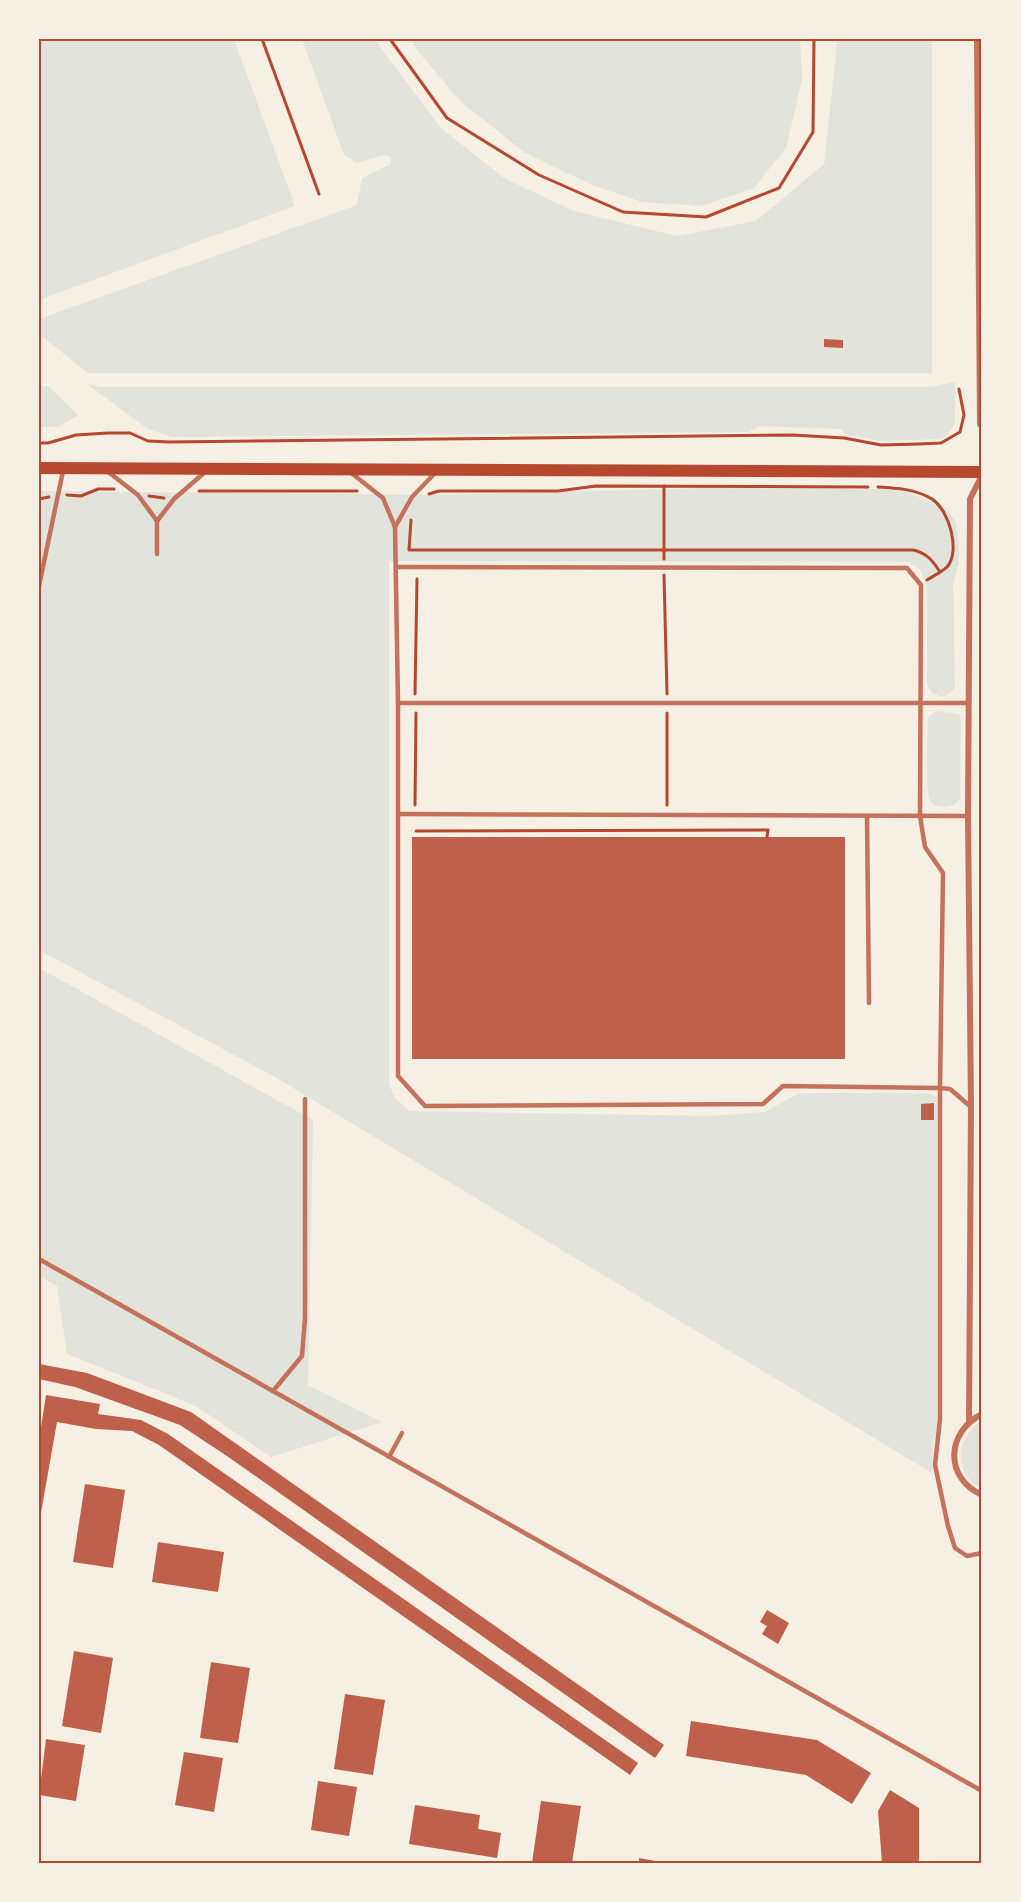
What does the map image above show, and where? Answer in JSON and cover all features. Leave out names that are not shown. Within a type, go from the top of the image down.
[{"type":"main road","points":[[39,468],[982,473]]},
{"type":"street","points":[[979,39],[982,424]]},
{"type":"street","points":[[969,1422],[970,499],[982,473]]},
{"type":"street","points":[[982,1414],[962,1429],[956,1441],[954,1453],[956,1468],[967,1486],[982,1495]]},
{"type":"lane","points":[[39,586],[64,468]]},
{"type":"lane","points":[[105,469],[138,495],[157,521],[157,554]]},
{"type":"lane","points":[[157,521],[174,499],[208,469]]},
{"type":"lane","points":[[348,470],[383,498],[395,527],[399,814],[398,1076],[425,1106],[763,1104],[783,1086],[950,1089],[971,1107]]},
{"type":"lane","points":[[395,527],[412,497],[438,470]]},
{"type":"lane","points":[[397,567],[907,568],[921,585],[920,816],[925,848],[943,873],[940,1088],[940,1419],[935,1465],[955,1548],[967,1556],[982,1554]]},
{"type":"lane","points":[[398,703],[969,703]]},
{"type":"lane","points":[[399,814],[968,816]]},
{"type":"lane","points":[[867,816],[869,1003]]},
{"type":"lane","points":[[273,1391],[302,1356],[305,1318],[305,1099]]},
{"type":"lane","points":[[39,1259],[982,1791]]},
{"type":"lane","points":[[389,1457],[402,1433]]},
{"type":"path","points":[[262,39],[319,194]]},
{"type":"path","points":[[390,39],[447,118],[539,175],[623,212],[706,217],[779,188],[813,132],[814,39]]},
{"type":"path","points":[[39,443],[48,443],[76,435],[130,433],[148,441],[169,442],[793,435],[844,438],[881,445],[941,443],[960,432],[964,415],[959,389]]},
{"type":"path","points":[[412,497],[421,497],[439,491],[558,491],[596,486],[902,488],[935,501],[951,525],[952,557],[947,567],[921,585]]},
{"type":"path","points":[[664,486],[667,829]]},
{"type":"path","points":[[39,499],[58,495],[81,496],[98,489],[118,489],[138,495],[174,499],[198,490],[359,491]]},
{"type":"path","points":[[411,518],[409,550],[914,550],[922,552],[932,560],[940,572]]},
{"type":"path","points":[[415,694],[417,579]]},
{"type":"path","points":[[415,807],[416,713]]},
{"type":"path","points":[[416,831],[768,830],[767,837]]},
{"type":"shaded area","points":[[39,39],[234,39],[295,206],[39,300]]},
{"type":"shaded area","points":[[302,39],[374,39],[441,128],[504,178],[574,211],[677,236],[756,221],[824,164],[837,44],[835,39],[932,39],[932,373],[88,373],[39,334],[39,319],[357,205],[362,178],[391,164],[391,157],[384,155],[357,163],[344,155]]},
{"type":"shaded area","points":[[411,39],[800,39],[802,80],[786,148],[754,188],[701,206],[642,202],[592,185],[524,152],[460,101],[417,50]]},
{"type":"shaded area","points":[[955,382],[955,425],[942,439],[880,441],[845,434],[841,429],[758,426],[749,432],[172,437],[148,429],[87,384],[100,387],[929,387]]},
{"type":"shaded area","points":[[39,386],[48,386],[78,415],[59,427],[39,427]]},
{"type":"shaded area","points":[[706,488],[881,489],[907,492],[946,508],[955,520],[959,541],[959,563],[953,584],[955,688],[942,697],[932,693],[927,684],[927,586],[920,570],[909,562],[389,561],[389,1084],[395,1098],[410,1111],[710,1116],[765,1112],[799,1093],[927,1093],[937,1097],[937,1431],[933,1442],[932,1473],[275,1077],[39,950],[39,491],[442,495]]},
{"type":"shaded area","points":[[936,711],[959,714],[961,719],[960,799],[944,807],[931,802],[928,787],[928,717]]},
{"type":"shaded area","points":[[39,968],[313,1120],[308,1385],[382,1422],[271,1457],[196,1406],[67,1354],[57,1286],[39,1276]]},
{"type":"shaded area","points":[[982,1420],[982,1488],[965,1474],[961,1455],[962,1445],[967,1436]]},
{"type":"building","points":[[824,339],[843,340],[843,348],[824,347]]},
{"type":"building","points":[[412,837],[845,837],[845,1059],[412,1059]]},
{"type":"building","points":[[934,1103],[934,1120],[921,1120],[921,1104]]},
{"type":"building","points":[[39,1364],[87,1373],[191,1412],[664,1745],[655,1758],[180,1425],[75,1387],[39,1379]]},
{"type":"building","points":[[46,1395],[100,1404],[98,1414],[141,1420],[168,1434],[638,1763],[630,1775],[159,1445],[132,1431],[96,1429],[57,1422],[39,1524],[39,1440]]},
{"type":"building","points":[[85,1484],[125,1490],[113,1568],[73,1562]]},
{"type":"building","points":[[158,1542],[224,1552],[218,1592],[152,1582]]},
{"type":"building","points":[[767,1610],[789,1623],[778,1644],[762,1634],[767,1626],[760,1622]]},
{"type":"building","points":[[74,1651],[113,1658],[101,1733],[62,1726]]},
{"type":"building","points":[[211,1662],[250,1668],[238,1743],[200,1738]]},
{"type":"building","points":[[345,1694],[385,1700],[373,1775],[334,1769]]},
{"type":"building","points":[[691,1721],[817,1740],[871,1773],[852,1804],[806,1775],[686,1756]]},
{"type":"building","points":[[46,1739],[85,1745],[76,1801],[39,1795]]},
{"type":"building","points":[[184,1752],[223,1758],[214,1812],[175,1805]]},
{"type":"building","points":[[318,1781],[357,1787],[349,1836],[311,1830]]},
{"type":"building","points":[[890,1790],[919,1808],[919,1863],[882,1863],[878,1811]]},
{"type":"building","points":[[541,1801],[581,1806],[572,1863],[532,1863]]},
{"type":"building","points":[[415,1805],[480,1815],[478,1829],[501,1833],[497,1858],[409,1844]]},
{"type":"building","points":[[639,1858],[661,1862],[661,1863],[639,1863]]}]
